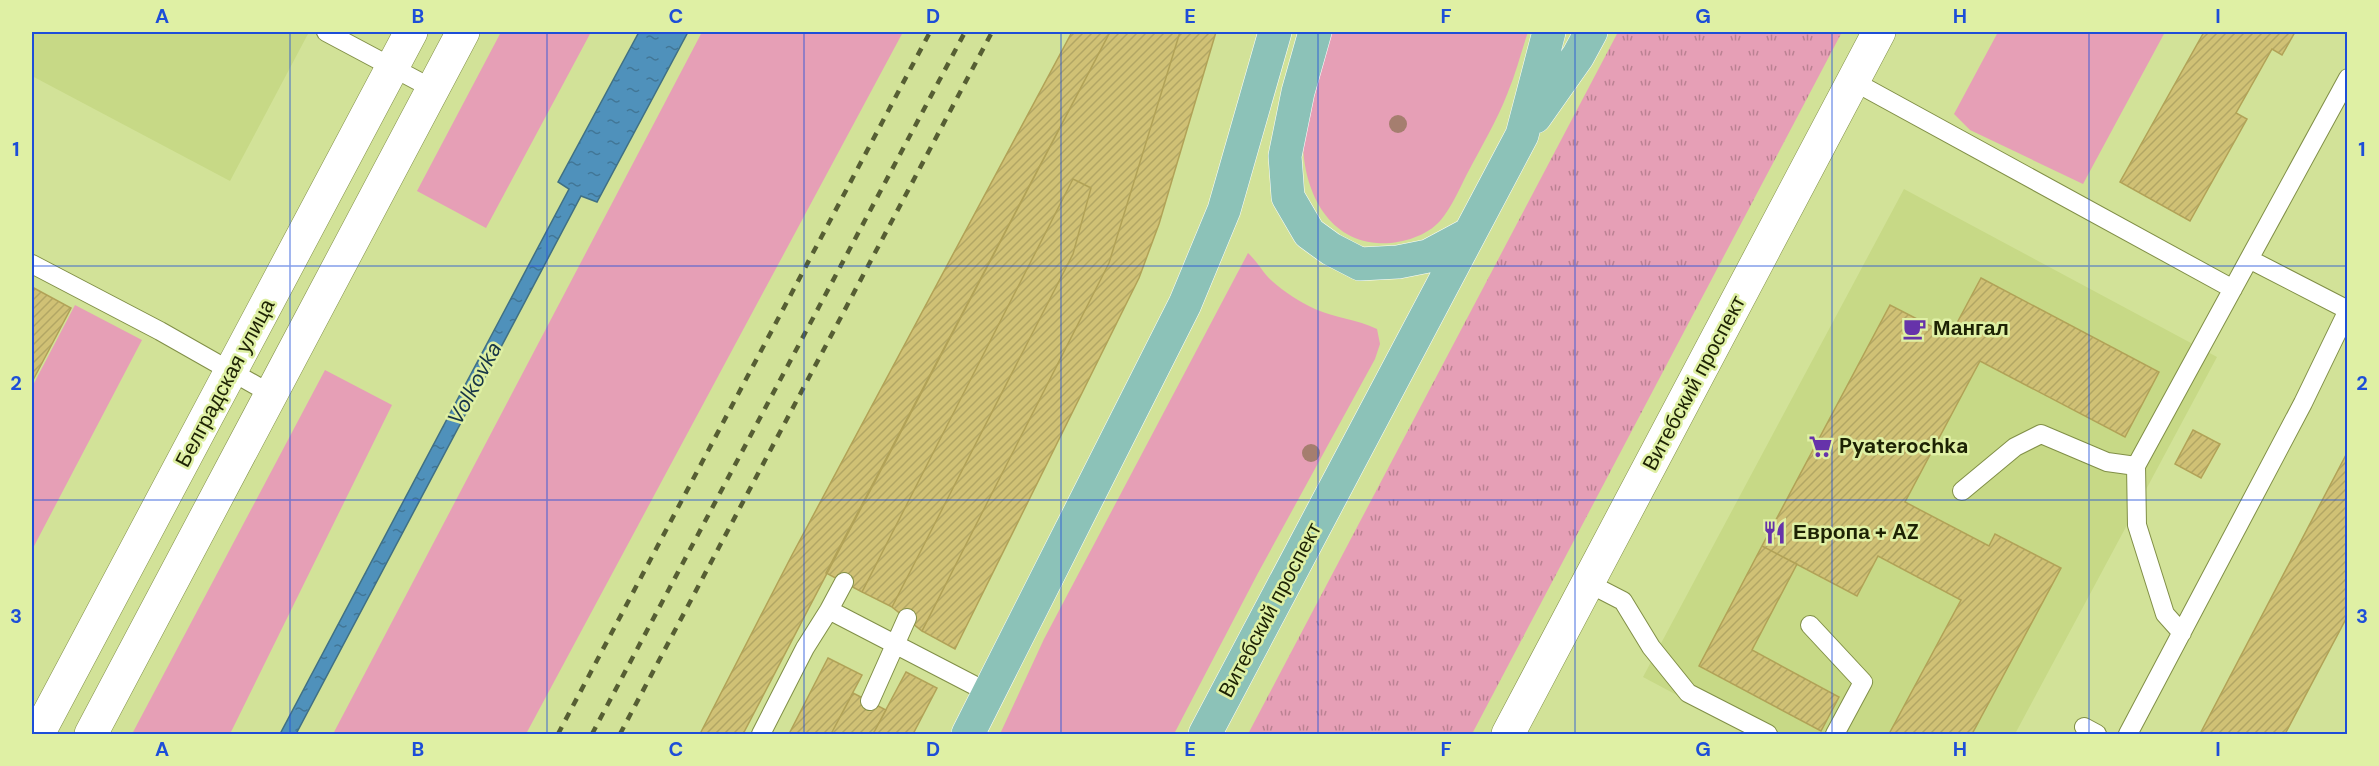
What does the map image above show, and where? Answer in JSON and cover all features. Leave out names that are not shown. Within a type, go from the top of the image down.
[{"type":"main road","points":[[968,735],[1185,304],[1224,210],[1275,32]]},
{"type":"main road","points":[[1315,32],[1298,92],[1285,156],[1288,197],[1309,233],[1330,249],[1360,264],[1398,262],[1428,256],[1469,234]]},
{"type":"main road","name":"Витебский проспект","points":[[1205,735],[1522,135],[1549,32]]},
{"type":"main road","points":[[1522,135],[1578,56],[1591,32]]},
{"type":"street","name":"Белградская улица","points":[[38,735],[411,32]]},
{"type":"street","points":[[91,735],[463,32]]},
{"type":"street","name":"Витебский проспект","points":[[1508,735],[1879,32]]},
{"type":"lane","points":[[326,32],[433,89]]},
{"type":"lane","points":[[2182,633],[2164,614],[2137,525],[2136,466],[2348,78]]},
{"type":"lane","points":[[1853,81],[2233,289]]},
{"type":"lane","points":[[2128,735],[2303,403],[2348,310],[2249,259]]},
{"type":"lane","points":[[32,264],[160,331],[271,394]]},
{"type":"lane","points":[[1962,491],[2015,447],[2041,434],[2076,451],[2107,462],[2136,466]]},
{"type":"lane","points":[[761,735],[805,648],[830,610],[844,582]]},
{"type":"lane","points":[[1588,583],[1623,601],[1651,647],[1688,693],[1768,735]]},
{"type":"lane","points":[[830,610],[989,693]]},
{"type":"lane","points":[[870,701],[907,618]]},
{"type":"lane","points":[[1810,625],[1863,682],[1835,735]]},
{"type":"shaded area","points":[[32,32],[309,32],[230,181],[32,76]]},
{"type":"shaded area","points":[[1904,189],[2217,357],[2015,734],[1750,734],[1643,677]]},
{"type":"green space","points":[[501,32],[591,32],[486,228],[417,191]]},
{"type":"green space","points":[[702,32],[903,32],[526,734],[333,734]]},
{"type":"green space","points":[[1324,32],[1528,32],[1504,103],[1455,199],[1440,221],[1419,236],[1385,243],[1359,239],[1344,232],[1331,222],[1313,194],[1304,161],[1303,139]]},
{"type":"green space","points":[[1618,32],[1842,32],[1472,734],[1248,734]]},
{"type":"green space","points":[[1998,32],[2165,32],[2083,184],[1970,130],[1954,114]]},
{"type":"green space","points":[[1248,253],[1272,281],[1298,300],[1323,312],[1377,329],[1380,344],[1375,359],[1258,573],[1174,734],[1000,734],[1044,639]]},
{"type":"green space","points":[[75,305],[142,340],[32,550],[32,387]]},
{"type":"green space","points":[[325,370],[392,405],[230,734],[132,734]]},
{"type":"water","name":"Volkovka","points":[[639,32],[688,32],[597,202],[581,196],[296,734],[280,734],[569,189],[558,182]]},
{"type":"building","points":[[1072,32],[1110,32],[743,734],[700,734],[792,555]]},
{"type":"building","points":[[1110,32],[1180,32],[1109,263],[922,631],[892,607],[1073,254],[1091,188],[1073,179],[862,592],[826,573]]},
{"type":"building","points":[[1180,32],[1216,32],[1159,224],[1139,278],[955,649],[922,631],[1109,263]]},
{"type":"building","points":[[2204,32],[2295,32],[2282,55],[2272,49],[2236,113],[2247,119],[2190,221],[2120,182]]},
{"type":"building","points":[[1073,179],[1091,188],[1073,254],[892,607],[862,592]]},
{"type":"building","points":[[1981,278],[2159,372],[2125,437],[1980,361],[1905,502],[1989,546],[1995,534],[2061,568],[1972,734],[1889,734],[1961,600],[1878,556],[1857,596],[1762,546],[1890,305],[1950,336]]},
{"type":"building","points":[[32,287],[71,308],[32,382]]},
{"type":"building","points":[[2193,430],[2220,444],[2201,478],[2175,464]]},
{"type":"building","points":[[2348,451],[2348,615],[2285,734],[2200,734]]},
{"type":"building","points":[[1762,546],[1797,564],[1752,650],[1839,697],[1821,731],[1699,666]]},
{"type":"building","points":[[828,658],[862,675],[831,734],[789,734]]},
{"type":"building","points":[[906,672],[937,688],[913,734],[873,734]]},
{"type":"building","points":[[853,693],[886,710],[873,734],[831,734]]},
{"type":"railway","points":[[558,734],[930,32]]},
{"type":"railway","points":[[592,734],[965,32]]},
{"type":"railway","points":[[620,734],[992,32]]},
{"type":"place","name":"Мангал","points":[[1915,328]]},
{"type":"place","name":"Pyaterochka","points":[[1821,446]]},
{"type":"place","name":"Европа + AZ","points":[[1775,532]]}]
